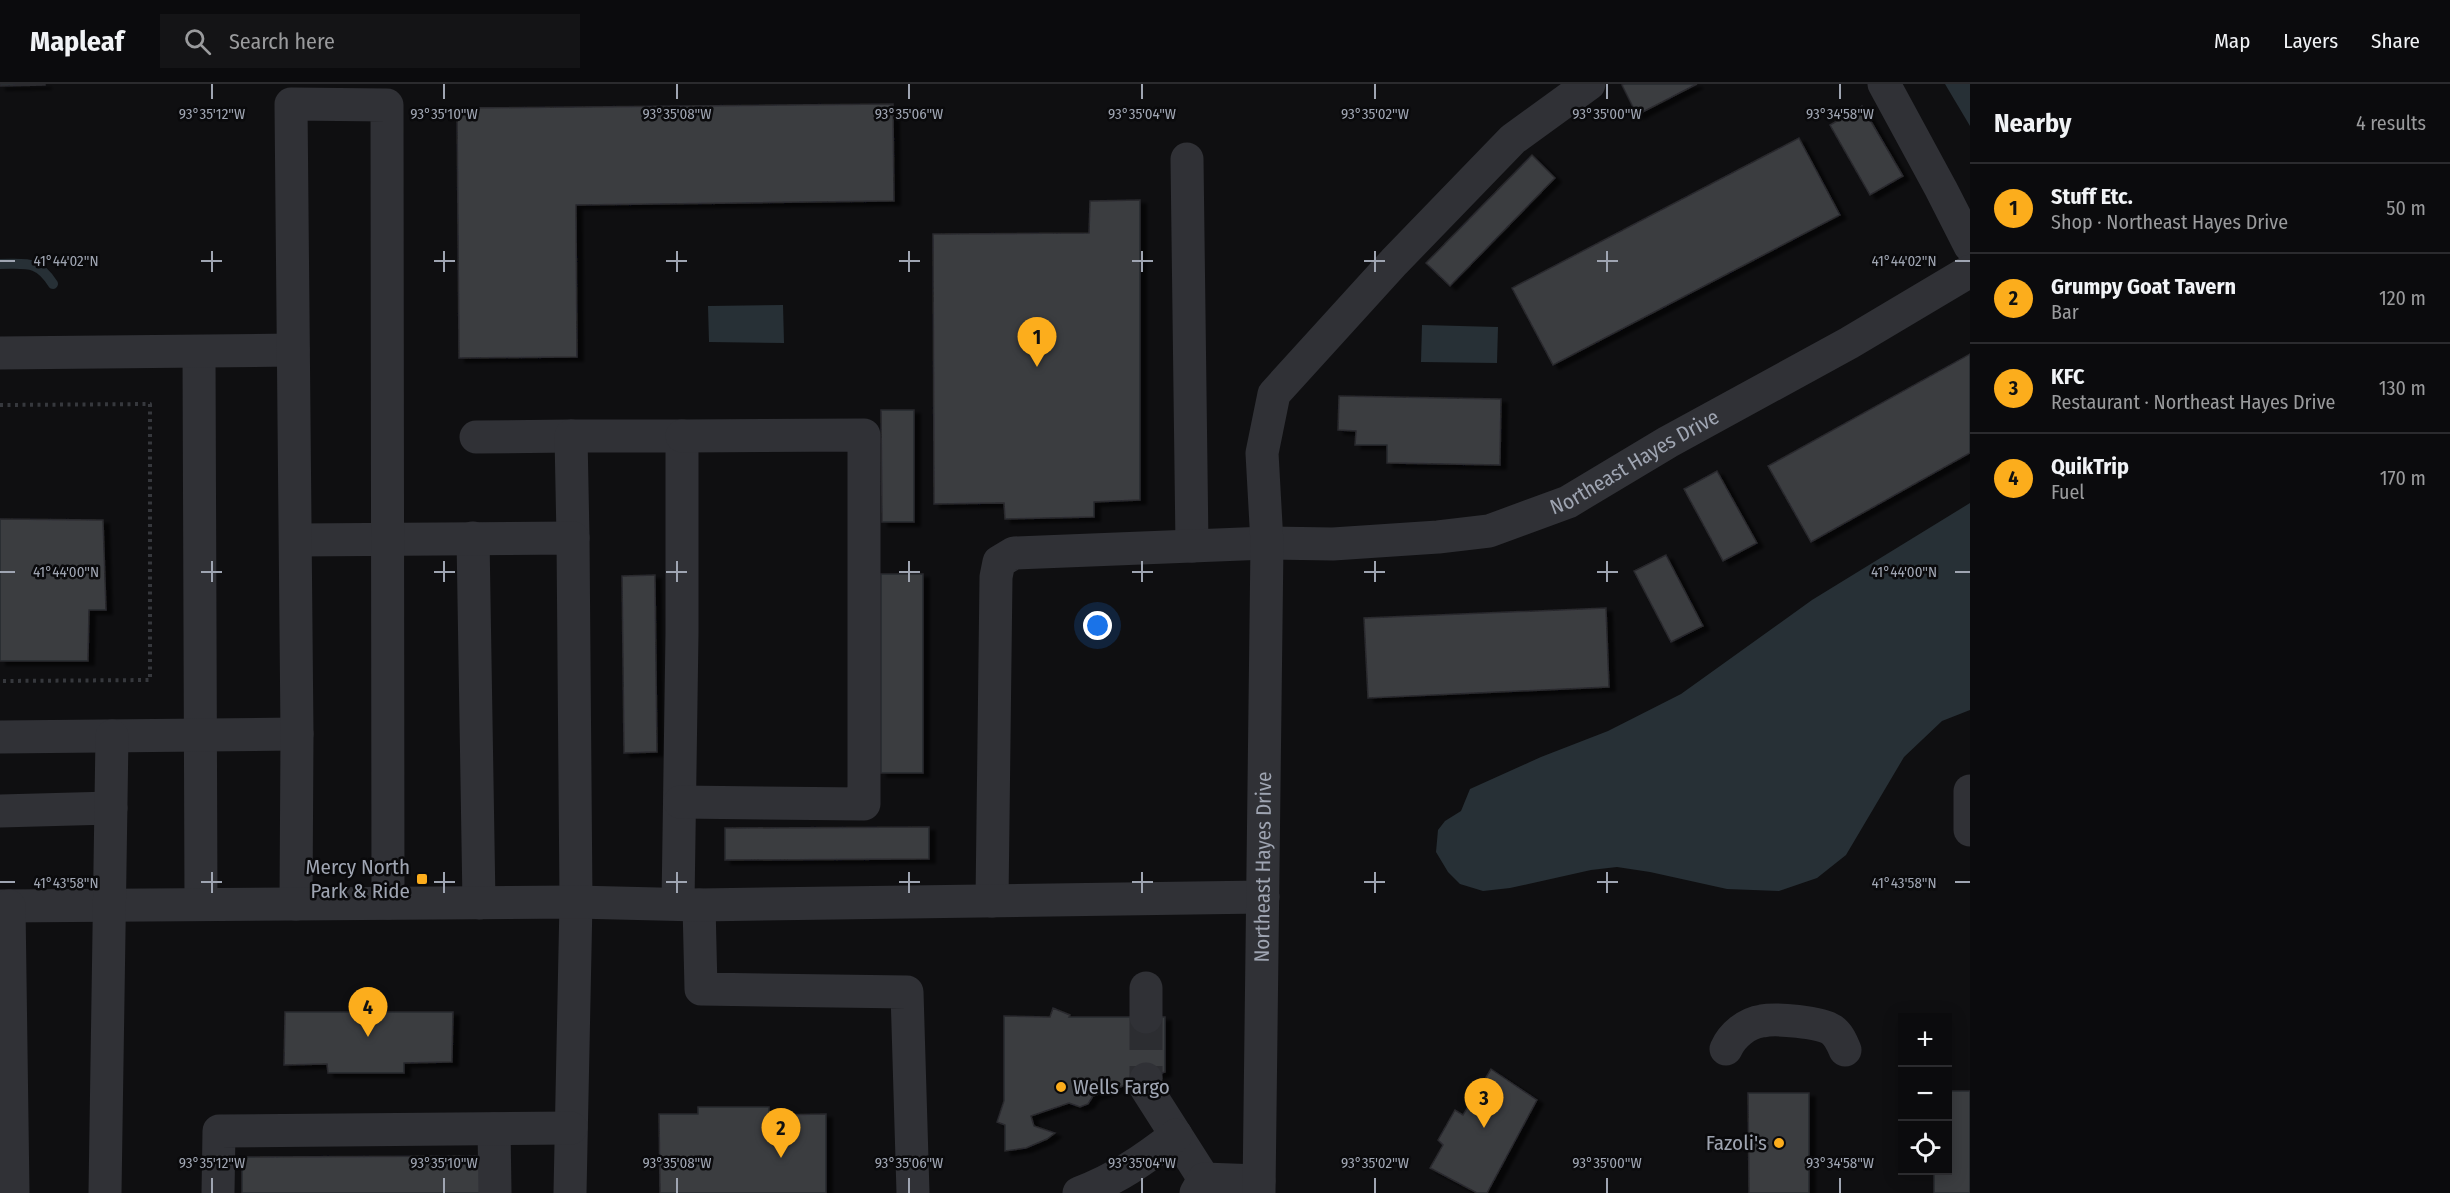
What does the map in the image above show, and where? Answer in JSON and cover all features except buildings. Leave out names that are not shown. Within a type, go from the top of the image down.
[{"type":"street","name":"Northeast Hayes Drive","points":[[1259,1187],[1267,543],[1262,453],[1275,394],[1394,262],[1513,139],[1589,84]]},
{"type":"street","points":[[1884,84],[1970,246]]},
{"type":"street","points":[[297,904],[291,104],[387,105],[388,903]]},
{"type":"street","points":[[1186,159],[1192,546]]},
{"type":"street","name":"Northeast Hayes Drive","points":[[1267,543],[1333,544],[1489,531],[1568,501],[1668,442],[1849,343],[1970,271]]},
{"type":"street","points":[[0,353],[293,350]]},
{"type":"street","points":[[199,352],[201,904]]},
{"type":"street","points":[[476,437],[864,435],[864,804],[680,802]]},
{"type":"street","points":[[570,1193],[576,902],[571,436]]},
{"type":"street","points":[[682,436],[680,802],[689,905],[701,989],[907,992],[913,1193]]},
{"type":"street","points":[[473,538],[479,903]]},
{"type":"street","points":[[296,540],[573,538]]},
{"type":"street","points":[[992,901],[996,577],[999,562],[1014,554],[1267,543]]},
{"type":"street","points":[[0,737],[297,734]]},
{"type":"street","points":[[105,1193],[112,736]]},
{"type":"street","points":[[1970,791],[1970,830]]},
{"type":"street","points":[[0,811],[111,808]]},
{"type":"street","points":[[13,1193],[5,906],[576,902],[689,905],[1263,897]]},
{"type":"street","points":[[1726,1049],[1730,1039],[1743,1029],[1762,1021],[1815,1023],[1832,1030],[1840,1039],[1845,1050]]},
{"type":"street","points":[[1146,1083],[1176,1135],[1200,1186],[1259,1187]]},
{"type":"street","points":[[218,1193],[219,1131],[571,1128]]},
{"type":"street","points":[[494,1129],[495,1193]]},
{"type":"street","points":[[1079,1193],[1104,1184],[1144,1160],[1176,1135]]},
{"type":"path","points":[[0,405],[150,404],[150,680],[0,681]]},
{"type":"shaded area","points":[[1945,84],[1970,84],[1970,126]]},
{"type":"shaded area","points":[[783,305],[784,343],[709,342],[708,306]]},
{"type":"shaded area","points":[[1422,325],[1498,327],[1497,363],[1421,362]]},
{"type":"shaded area","points":[[1970,503],[1970,710],[1942,721],[1904,757],[1846,855],[1817,878],[1779,891],[1727,889],[1617,867],[1591,870],[1510,888],[1483,891],[1460,884],[1448,872],[1436,852],[1438,830],[1445,821],[1461,811],[1470,789],[1541,757],[1608,731],[1681,694],[1812,600]]},
{"type":"waterway","points":[[0,264],[25,264],[37,267],[48,276],[53,284]]},
{"type":"tunnel","points":[[1146,1017],[1146,1079]]},
{"type":"place","name":"Stuff Etc.","points":[[1037,367]]},
{"type":"place","name":"Mercy North Park & Ride","points":[[422,879]]},
{"type":"place","name":"QuikTrip","points":[[368,1037]]},
{"type":"place","name":"Wells Fargo","points":[[1061,1087]]},
{"type":"place","name":"KFC","points":[[1484,1128]]},
{"type":"place","name":"Fazoli's","points":[[1779,1143]]},
{"type":"place","name":"Grumpy Goat Tavern","points":[[781,1158]]}]
